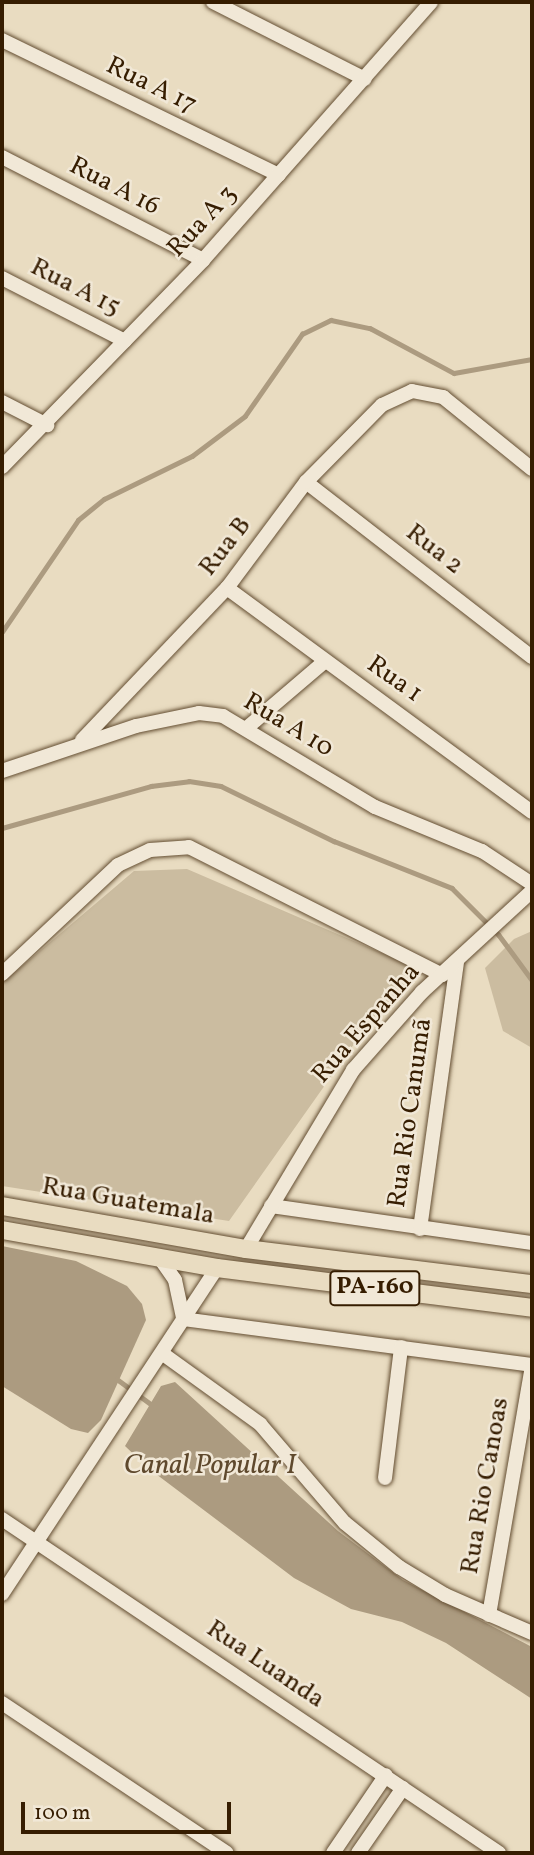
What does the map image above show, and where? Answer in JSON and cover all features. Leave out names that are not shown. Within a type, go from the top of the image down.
[{"type":"main road","name":"Rua Guatemala","points":[[2,1206],[246,1249]]},
{"type":"main road","points":[[36,1236],[41,1214]]},
{"type":"main road","name":"Rua Guatemala","points":[[2,1230],[217,1268]]},
{"type":"main road","name":"PA-160","points":[[246,1249],[532,1284]]},
{"type":"main road","name":"PA-160","points":[[217,1268],[532,1308]]},
{"type":"street","points":[[213,2],[365,79]]},
{"type":"street","name":"Rua A 3","points":[[2,467],[47,425],[203,260],[431,2]]},
{"type":"street","name":"Rua A 17","points":[[2,40],[279,176]]},
{"type":"street","name":"Rua A 16","points":[[2,157],[203,260]]},
{"type":"street","name":"Rua A 15","points":[[2,278],[125,341]]},
{"type":"street","name":"Rua B","points":[[82,740],[227,589],[306,482],[382,405],[412,391],[443,397],[532,469]]},
{"type":"street","points":[[2,402],[47,425]]},
{"type":"street","name":"Rua 2","points":[[306,482],[532,657]]},
{"type":"street","name":"Rua 1","points":[[227,589],[532,812]]},
{"type":"street","points":[[249,726],[325,661]]},
{"type":"street","name":"Rua A 10","points":[[2,771],[82,740],[198,713],[249,726],[350,793],[482,851],[532,884]]},
{"type":"street","points":[[2,974],[118,865],[150,850],[188,847],[442,975]]},
{"type":"street","name":"Rua Espanha","points":[[246,1249],[353,1070],[442,975],[532,891]]},
{"type":"street","name":"Rua Rio Canumã","points":[[419,1229],[457,961]]},
{"type":"street","points":[[271,1206],[532,1243]]},
{"type":"street","points":[[159,1258],[174,1280],[183,1320]]},
{"type":"street","points":[[2,1594],[127,1409],[217,1268]]},
{"type":"street","points":[[183,1320],[532,1366]]},
{"type":"street","points":[[385,1478],[401,1347]]},
{"type":"street","points":[[163,1354],[260,1424],[370,1544],[445,1595],[532,1633]]},
{"type":"street","name":"Rua Rio Canoas","points":[[489,1615],[532,1366]]},
{"type":"street","name":"Rua Luanda","points":[[2,1519],[499,1853]]},
{"type":"street","points":[[2,1703],[227,1853]]},
{"type":"street","points":[[333,1853],[386,1775]]},
{"type":"street","points":[[358,1853],[404,1788]]},
{"type":"shaded area","points":[[187,869],[421,970],[371,1020],[229,1221],[2,1186],[2,983],[134,871]]},
{"type":"shaded area","points":[[532,931],[532,1048],[503,1031],[485,968],[514,939]]},
{"type":"water","name":"Canal Popular I","points":[[2,1246],[76,1261],[127,1286],[142,1304],[146,1320],[101,1420],[88,1433],[71,1429],[2,1386]]},
{"type":"water","name":"Canal Popular I","points":[[175,1382],[338,1531],[403,1580],[532,1647],[532,1699],[446,1643],[402,1622],[351,1609],[294,1578],[148,1468],[125,1446],[161,1386]]},
{"type":"waterway","points":[[2,632],[78,520],[104,499],[192,456],[245,416],[302,334],[331,320],[370,328],[454,373],[532,359]]},
{"type":"waterway","points":[[2,828],[151,786],[189,781],[221,786],[334,841],[452,888],[499,935],[532,980]]},
{"type":"waterway","points":[[117,1379],[155,1407]]}]
